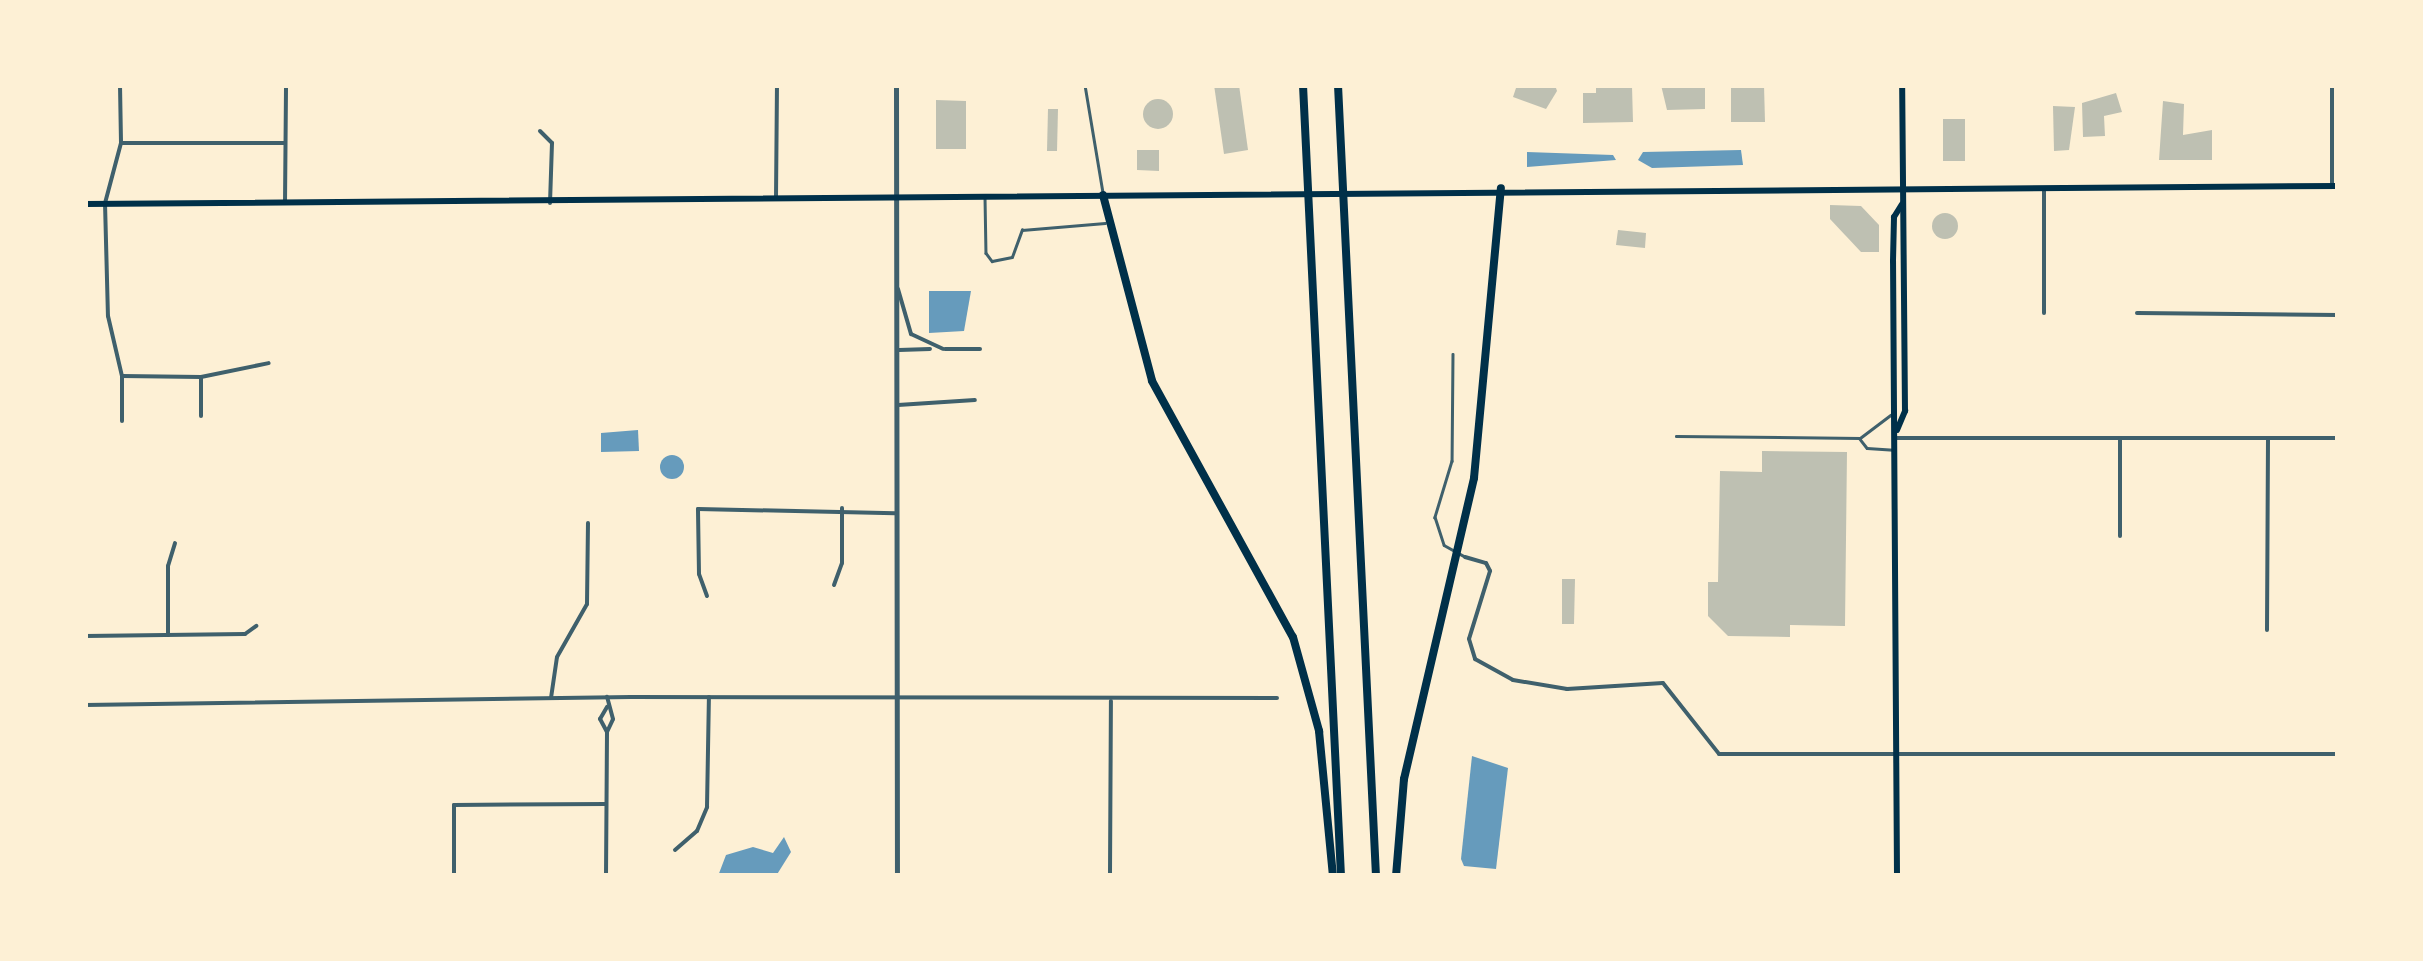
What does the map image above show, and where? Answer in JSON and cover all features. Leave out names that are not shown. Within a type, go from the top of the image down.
[{"type":"highway","points":[[1302,85],[1341,876]]},
{"type":"highway","points":[[1338,85],[1376,876]]},
{"type":"highway","points":[[1396,876],[1404,779],[1474,478],[1501,188]]},
{"type":"highway","points":[[1103,196],[1106,222],[1152,381],[1293,636],[1319,732],[1332,876]]},
{"type":"main road","points":[[1897,434],[1905,411],[1902,85]]},
{"type":"main road","points":[[85,204],[550,204],[1384,188],[2335,186]]},
{"type":"main road","points":[[1897,876],[1897,434],[1892,413],[1894,217],[1902,204]]},
{"type":"street","points":[[120,85],[120,142],[105,203],[108,316],[122,376],[122,421]]},
{"type":"street","points":[[284,203],[286,85]]},
{"type":"street","points":[[776,198],[777,85]]},
{"type":"street","points":[[896,85],[897,876]]},
{"type":"street","points":[[2332,85],[2335,186]]},
{"type":"street","points":[[540,131],[552,142],[550,204]]},
{"type":"street","points":[[120,142],[286,143]]},
{"type":"street","points":[[2044,186],[2044,313]]},
{"type":"street","points":[[898,289],[911,334],[943,349]]},
{"type":"street","points":[[2137,313],[2338,316]]},
{"type":"street","points":[[899,350],[980,349]]},
{"type":"street","points":[[122,376],[201,377],[269,363]]},
{"type":"street","points":[[201,377],[201,416]]},
{"type":"street","points":[[898,405],[975,400]]},
{"type":"street","points":[[1897,434],[2059,439],[2338,438]]},
{"type":"street","points":[[2120,439],[2120,536]]},
{"type":"street","points":[[2267,630],[2268,439]]},
{"type":"street","points":[[707,596],[699,574],[698,509],[842,508],[895,513]]},
{"type":"street","points":[[834,585],[842,563],[842,508]]},
{"type":"street","points":[[551,698],[557,657],[587,604],[588,522]]},
{"type":"street","points":[[168,635],[168,566],[175,543]]},
{"type":"street","points":[[1465,557],[1486,563],[1490,572],[1470,650],[1507,678],[1592,692],[1663,682],[1719,754],[2338,754]]},
{"type":"street","points":[[85,636],[245,634],[256,626]]},
{"type":"street","points":[[606,876],[607,732],[613,719],[607,697]]},
{"type":"street","points":[[85,705],[607,697],[1278,698]]},
{"type":"street","points":[[675,850],[697,831],[707,808],[709,697]]},
{"type":"street","points":[[1110,876],[1111,699]]},
{"type":"street","points":[[607,707],[600,719],[607,732]]},
{"type":"street","points":[[454,876],[454,805],[606,804]]},
{"type":"lane","points":[[1084,85],[1103,196]]},
{"type":"lane","points":[[986,196],[986,253],[992,261],[1012,258],[1022,230],[1106,222]]},
{"type":"lane","points":[[1453,354],[1452,461],[1436,524],[1444,545],[1465,557]]},
{"type":"lane","points":[[1676,436],[1860,438],[1892,413]]},
{"type":"lane","points":[[1860,438],[1867,448],[1897,450]]},
{"type":"water","points":[[1741,150],[1743,165],[1652,168],[1638,160],[1643,152]]},
{"type":"water","points":[[1527,152],[1613,155],[1616,160],[1527,167]]},
{"type":"water","points":[[929,291],[971,291],[964,331],[929,333]]},
{"type":"water","points":[[638,430],[639,451],[601,452],[601,433]]},
{"type":"water","points":[[672,455],[681,458],[681,476],[672,479],[663,476],[660,467],[663,458]]},
{"type":"water","points":[[1472,756],[1508,768],[1496,869],[1464,866],[1461,859]]},
{"type":"water","points":[[784,837],[791,852],[776,876],[718,876],[726,855],[753,847],[773,853]]},
{"type":"building","points":[[1214,85],[1239,85],[1248,150],[1224,154]]},
{"type":"building","points":[[1517,85],[1555,85],[1557,91],[1546,109],[1513,97]]},
{"type":"building","points":[[1661,85],[1705,85],[1705,109],[1667,110]]},
{"type":"building","points":[[1731,85],[1764,85],[1765,122],[1731,122]]},
{"type":"building","points":[[1596,86],[1632,86],[1633,122],[1583,123],[1583,93],[1596,93]]},
{"type":"building","points":[[2116,93],[2122,112],[2104,116],[2105,136],[2083,137],[2082,103]]},
{"type":"building","points":[[1158,99],[1169,103],[1173,114],[1169,125],[1158,129],[1147,125],[1143,114],[1147,103]]},
{"type":"building","points":[[936,100],[966,101],[966,149],[936,149]]},
{"type":"building","points":[[2163,101],[2184,104],[2183,135],[2212,130],[2212,160],[2159,160]]},
{"type":"building","points":[[2053,106],[2075,107],[2069,150],[2054,151]]},
{"type":"building","points":[[1048,109],[1058,109],[1057,151],[1047,151]]},
{"type":"building","points":[[1943,119],[1965,119],[1965,161],[1943,161]]},
{"type":"building","points":[[1137,150],[1159,150],[1159,171],[1137,170]]},
{"type":"building","points":[[1830,205],[1861,206],[1879,225],[1879,252],[1861,252],[1830,219]]},
{"type":"building","points":[[1945,213],[1954,217],[1958,226],[1954,235],[1945,239],[1936,235],[1932,226],[1936,217]]},
{"type":"building","points":[[1618,230],[1646,233],[1645,248],[1616,245]]},
{"type":"building","points":[[1762,451],[1847,452],[1845,626],[1790,625],[1790,637],[1728,636],[1708,616],[1708,582],[1718,582],[1720,471],[1762,472]]},
{"type":"building","points":[[1562,579],[1575,579],[1574,624],[1562,624]]}]
